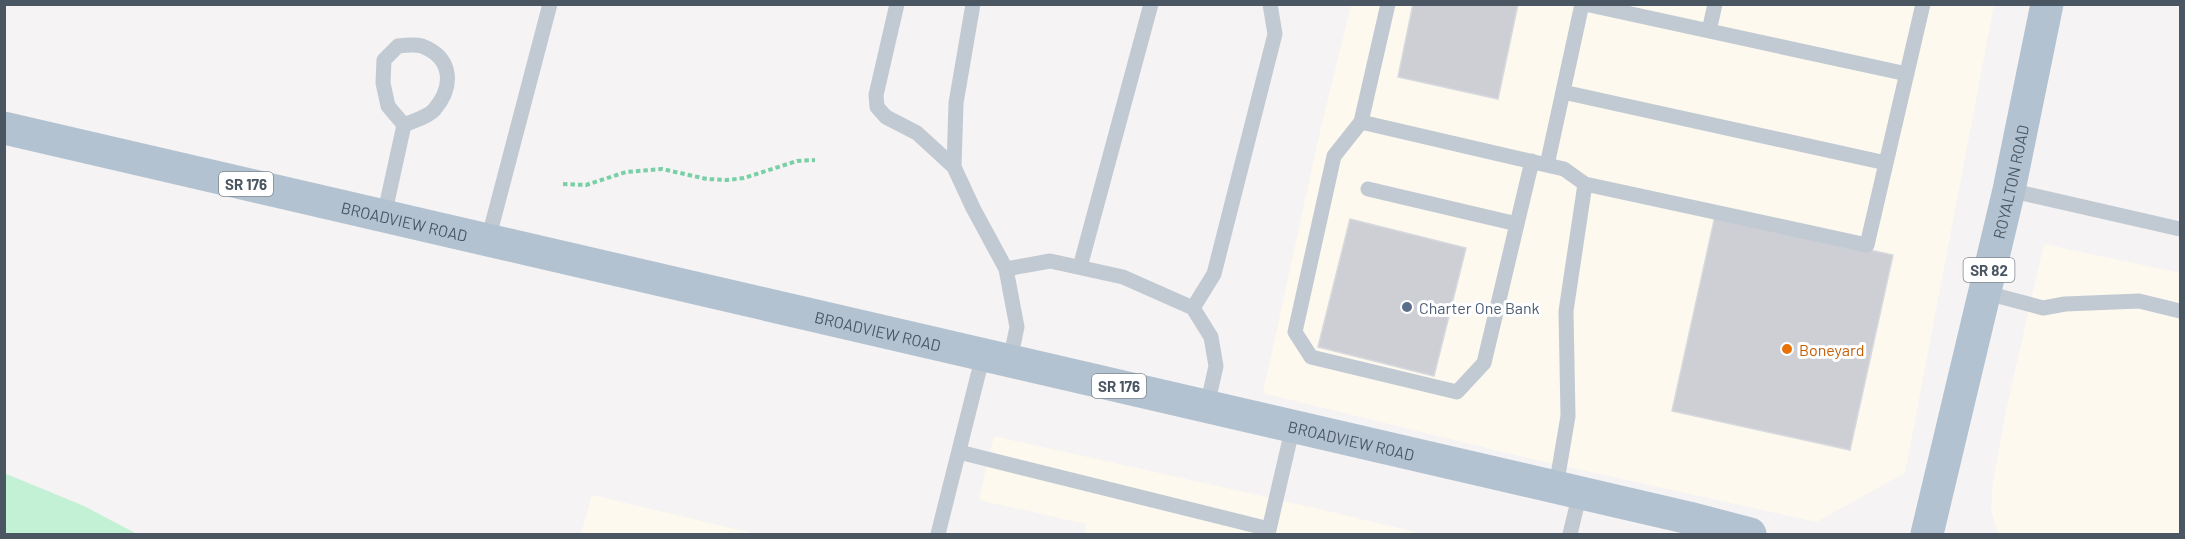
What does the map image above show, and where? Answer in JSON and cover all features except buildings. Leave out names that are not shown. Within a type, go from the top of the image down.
[{"type":"main road","name":"ROYALTON ROAD","points":[[1927,534],[2009,190],[2047,4]]},
{"type":"main road","name":"BROADVIEW ROAD","points":[[4,128],[1568,490],[1687,526],[1750,534]]},
{"type":"lane","points":[[488,240],[550,4]]},
{"type":"lane","points":[[897,4],[876,95],[877,107],[886,117],[917,133],[954,167],[1006,269],[1017,327],[997,357],[958,453],[938,534]]},
{"type":"lane","points":[[954,167],[956,103],[973,4]]},
{"type":"lane","points":[[1080,267],[1151,4]]},
{"type":"lane","points":[[1193,308],[1214,274],[1275,34],[1270,4]]},
{"type":"lane","points":[[1388,4],[1361,122],[1334,156],[1295,332],[1311,357],[1457,392],[1484,363],[1517,224],[1563,92],[1583,4],[1649,11],[1709,31],[1907,74]]},
{"type":"lane","points":[[1709,31],[1715,4]]},
{"type":"lane","points":[[1361,122],[1564,169],[1585,184],[1868,245],[1923,4]]},
{"type":"lane","points":[[420,45],[442,57],[448,73],[446,89],[433,112],[404,125],[388,106],[383,83],[384,60],[399,46],[420,45]]},
{"type":"lane","points":[[1563,92],[1886,163]]},
{"type":"lane","points":[[384,216],[404,125]]},
{"type":"lane","points":[[1570,534],[1566,311],[1585,184]]},
{"type":"lane","points":[[1368,189],[1517,224]]},
{"type":"lane","points":[[2009,190],[2181,229]]},
{"type":"lane","points":[[1006,269],[1050,261],[1080,267],[1123,277],[1193,308],[1211,337],[1216,366],[1207,406]]},
{"type":"lane","points":[[1983,292],[2043,308],[2065,304],[2139,301],[2181,310]]},
{"type":"lane","points":[[958,453],[1269,532],[1293,426]]},
{"type":"path","points":[[563,184],[586,184],[626,172],[662,169],[707,179],[727,180],[744,178],[797,161],[815,160]]},
{"type":"shaded area","points":[[1351,5],[1994,5],[1905,473],[1816,522],[1523,457],[1263,393],[1319,136]]},
{"type":"shaded area","points":[[2044,244],[2180,273],[2180,534],[1998,534],[1991,509],[1993,482],[2006,410]]},
{"type":"shaded area","points":[[994,436],[1424,534],[1084,534],[1086,524],[979,500]]},
{"type":"shaded area","points":[[592,495],[756,534],[581,534]]},
{"type":"green space","points":[[4,473],[84,506],[137,534],[5,534]]},
{"type":"place","name":"Charter One Bank","points":[[1407,307]]},
{"type":"place","name":"Boneyard","points":[[1787,349]]}]
